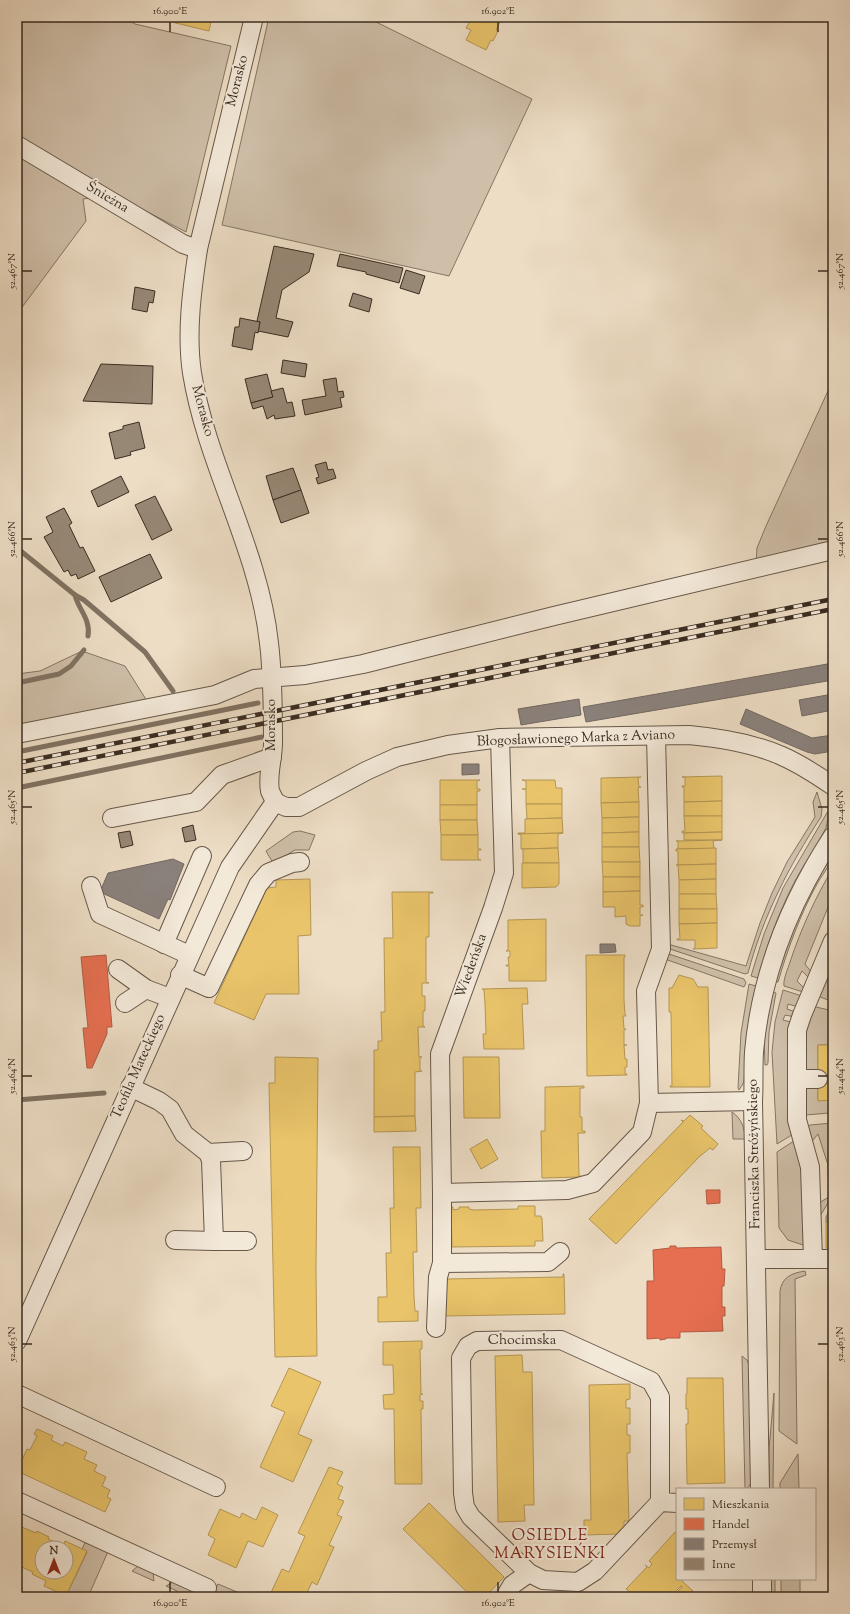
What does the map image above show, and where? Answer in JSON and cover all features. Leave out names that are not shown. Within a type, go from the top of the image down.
[{"type":"street","name":"Morasko","points":[[254,17],[198,249],[190,328],[190,350],[192,373],[203,417],[214,455],[256,574],[264,612],[268,635],[271,677],[272,757],[270,791],[275,802]]},
{"type":"street","name":"Śnieżna","points":[[17,145],[183,244],[198,249]]},
{"type":"street","points":[[17,734],[207,696],[254,679],[306,675],[363,664],[554,616],[833,550]]},
{"type":"street","name":"Błogosławionego Marka z Aviano","points":[[275,802],[286,807],[299,807],[366,771],[397,757],[448,745],[500,738],[689,735],[720,738],[751,744],[783,756],[833,786]]},
{"type":"street","points":[[442,1193],[567,1190],[593,1183],[642,1132],[649,1103],[646,991],[661,949],[656,736]]},
{"type":"street","name":"Wiedeńska","points":[[436,1328],[438,1277],[442,1263],[440,1054],[504,873],[500,738]]},
{"type":"street","points":[[112,818],[196,802],[222,775],[272,757]]},
{"type":"street","name":"Teofila Mateckiego","points":[[17,1340],[189,955],[230,867],[275,802]]},
{"type":"street","name":"Franciszka Stróżyńskiego","points":[[760,1488],[753,1101],[754,1052],[759,1018],[773,957],[795,902],[813,867],[833,836]]},
{"type":"street","points":[[164,944],[202,856]]},
{"type":"street","points":[[180,975],[209,988],[258,885],[268,873],[292,863],[300,862]]},
{"type":"street","points":[[91,886],[100,914],[189,955]]},
{"type":"street","points":[[814,1260],[810,1167],[797,1120],[797,1030],[802,1015],[828,966],[833,941]]},
{"type":"street","points":[[118,969],[146,989],[170,998]]},
{"type":"street","points":[[124,1003],[146,989]]},
{"type":"street","points":[[797,1078],[818,1078]]},
{"type":"street","points":[[130,1087],[159,1100],[167,1106],[173,1113],[184,1134],[208,1153],[211,1160],[214,1241]]},
{"type":"street","points":[[649,1103],[753,1101]]},
{"type":"street","points":[[208,1153],[243,1151]]},
{"type":"street","points":[[175,1240],[247,1241]]},
{"type":"street","points":[[442,1263],[548,1262],[560,1252]]},
{"type":"street","points":[[756,1259],[833,1260]]},
{"type":"street","name":"Chocimska","points":[[561,1340],[651,1381],[660,1397],[668,1502],[595,1571],[578,1582],[543,1580],[529,1573],[471,1517],[462,1493],[461,1358],[468,1346],[477,1341],[561,1340]]},
{"type":"street","points":[[17,1394],[216,1487]]},
{"type":"street","points":[[17,1501],[207,1588],[203,1597]]},
{"type":"street","points":[[505,1597],[512,1585],[529,1573]]},
{"type":"street","points":[[762,1580],[762,1597]]},
{"type":"shaded area","points":[[17,17],[123,17],[135,24],[231,46],[186,232],[115,195],[83,199],[86,221],[17,314]]},
{"type":"shaded area","points":[[269,17],[366,17],[532,99],[449,276],[222,225]]},
{"type":"shaded area","points":[[833,380],[833,545],[756,563],[757,548],[766,526]]},
{"type":"shaded area","points":[[82,651],[125,666],[147,701],[17,727],[17,674],[40,671]]},
{"type":"shaded area","points":[[817,792],[822,809],[821,817],[798,854],[778,892],[761,931],[748,973],[745,974],[664,947],[664,943],[746,966],[760,923],[772,893],[787,862],[815,817],[813,802]]},
{"type":"shaded area","points":[[828,811],[826,828],[789,893],[769,941],[758,978],[751,976],[764,934],[783,888]]},
{"type":"shaded area","points":[[300,831],[315,835],[309,850],[295,850],[273,863],[266,851],[293,832]]},
{"type":"shaded area","points":[[833,851],[830,864],[817,884],[800,920],[790,944],[778,982],[775,981],[800,911]]},
{"type":"shaded area","points":[[833,868],[833,895],[805,964],[812,973],[810,979],[802,971],[797,981],[805,989],[803,992],[784,986],[784,980],[794,950],[814,902]]},
{"type":"shaded area","points":[[663,952],[744,979],[746,983],[744,987],[662,958]]},
{"type":"shaded area","points":[[833,972],[833,1002],[818,996],[824,973]]},
{"type":"shaded area","points":[[749,984],[756,986],[748,1032],[744,1082],[739,1090],[741,1033]]},
{"type":"shaded area","points":[[783,990],[802,996],[798,1007],[788,1004],[787,1009],[796,1012],[795,1017],[785,1015],[783,1020],[794,1023],[795,1133],[777,1144],[772,1052],[775,1022]]},
{"type":"shaded area","points":[[772,991],[776,993],[769,1032],[768,1063],[765,1065],[764,1036]]},
{"type":"shaded area","points":[[812,1006],[833,1011],[833,1045],[818,1045],[818,1072],[803,1072],[802,1042]]},
{"type":"shaded area","points":[[818,1084],[818,1100],[833,1100],[832,1109],[829,1113],[806,1115],[804,1086]]},
{"type":"shaded area","points":[[732,1112],[738,1117],[742,1124],[745,1139],[733,1139]]},
{"type":"shaded area","points":[[833,1123],[833,1195],[820,1216],[817,1204],[829,1197],[828,1165],[818,1134],[809,1145],[807,1128],[810,1125]]},
{"type":"shaded area","points":[[797,1139],[803,1154],[806,1246],[788,1240],[779,1228],[777,1152]]},
{"type":"shaded area","points":[[831,1207],[833,1208],[833,1222],[826,1222],[826,1217]]},
{"type":"shaded area","points":[[805,1271],[806,1275],[795,1279],[797,1444],[779,1431],[780,1291],[783,1282],[788,1276]]},
{"type":"shaded area","points":[[742,1356],[747,1360],[749,1365],[751,1483],[748,1488],[745,1488]]},
{"type":"shaded area","points":[[774,1393],[773,1488],[769,1488],[769,1449]]},
{"type":"shaded area","points":[[798,1454],[799,1488],[780,1488],[780,1483]]},
{"type":"shaded area","points":[[87,1538],[110,1547],[88,1597],[58,1597],[60,1593],[66,1596],[74,1580],[87,1552],[82,1549]]},
{"type":"shaded area","points":[[138,1566],[153,1572],[154,1581],[132,1571]]},
{"type":"shaded area","points":[[771,1580],[775,1580],[775,1597],[771,1597]]},
{"type":"shaded area","points":[[781,1580],[800,1580],[800,1597],[781,1597]]},
{"type":"shaded area","points":[[173,1582],[195,1592],[196,1597],[185,1595],[184,1597],[174,1597],[177,1591],[166,1586]]},
{"type":"shaded area","points":[[218,1584],[249,1597],[212,1597]]},
{"type":"building: Mieszkania","points":[[155,17],[212,17],[209,31]]},
{"type":"building: Mieszkania","points":[[472,17],[476,19],[478,17],[495,17],[501,20],[493,41],[491,40],[486,50],[466,40],[471,30],[466,28]]},
{"type":"building: Mieszkania","points":[[722,776],[722,801],[684,802],[684,787],[682,786],[685,786],[685,777],[682,777]]},
{"type":"building: Mieszkania","points":[[641,777],[638,778],[639,787],[641,787],[638,788],[639,802],[601,803],[601,778]]},
{"type":"building: Mieszkania","points":[[440,780],[480,780],[477,781],[477,789],[480,789],[480,791],[477,791],[477,805],[440,805]]},
{"type":"building: Mieszkania","points":[[522,780],[555,780],[556,788],[562,788],[562,804],[526,804],[526,781]]},
{"type":"building: Mieszkania","points":[[722,801],[722,816],[684,816],[684,802]]},
{"type":"building: Mieszkania","points":[[639,802],[639,817],[602,818],[601,803]]},
{"type":"building: Mieszkania","points":[[526,804],[562,804],[562,818],[527,819]]},
{"type":"building: Mieszkania","points":[[440,805],[477,805],[477,820],[440,820]]},
{"type":"building: Mieszkania","points":[[684,816],[722,816],[722,832],[682,833],[682,831],[685,831]]},
{"type":"building: Mieszkania","points":[[639,817],[639,832],[602,833],[602,818]]},
{"type":"building: Mieszkania","points":[[562,818],[563,833],[518,834],[525,833],[525,819]]},
{"type":"building: Mieszkania","points":[[440,820],[477,820],[478,835],[441,835]]},
{"type":"building: Mieszkania","points":[[639,832],[639,847],[602,847],[602,833]]},
{"type":"building: Mieszkania","points":[[722,832],[722,840],[684,840],[684,833]]},
{"type":"building: Mieszkania","points":[[563,833],[558,834],[558,848],[521,849],[521,834],[518,834]]},
{"type":"building: Mieszkania","points":[[441,835],[478,835],[478,849],[481,850],[478,850],[478,859],[481,860],[441,860]]},
{"type":"building: Mieszkania","points":[[722,840],[713,841],[714,849],[678,849],[678,841],[676,841]]},
{"type":"building: Mieszkania","points":[[602,847],[639,847],[640,862],[602,862]]},
{"type":"building: Mieszkania","points":[[558,848],[559,863],[523,863],[523,849]]},
{"type":"building: Mieszkania","points":[[716,848],[716,864],[678,865],[678,851],[676,851],[676,849]]},
{"type":"building: Mieszkania","points":[[602,862],[640,862],[640,877],[603,877]]},
{"type":"building: Mieszkania","points":[[522,863],[559,863],[559,884],[556,887],[522,888]]},
{"type":"building: Mieszkania","points":[[716,864],[716,879],[679,880],[678,865]]},
{"type":"building: Mieszkania","points":[[603,877],[640,877],[640,891],[603,892]]},
{"type":"building: Mieszkania","points":[[310,879],[311,935],[298,936],[299,994],[266,994],[254,1020],[214,1003],[267,888],[276,887],[276,880]]},
{"type":"building: Mieszkania","points":[[716,879],[716,894],[679,894],[679,880]]},
{"type":"building: Mieszkania","points":[[640,891],[640,905],[643,905],[643,907],[640,907],[640,915],[643,915],[640,916],[640,926],[630,926],[626,924],[626,916],[615,917],[615,907],[603,907],[603,892]]},
{"type":"building: Mieszkania","points":[[392,892],[433,892],[429,893],[429,937],[426,937],[426,982],[429,983],[422,983],[422,996],[425,996],[423,1026],[425,1027],[418,1027],[420,1071],[422,1071],[415,1072],[415,1116],[374,1117],[374,1050],[378,1050],[378,1041],[382,1041],[381,1012],[385,1012],[384,938],[393,938]]},
{"type":"building: Mieszkania","points":[[679,894],[716,894],[717,909],[679,909]]},
{"type":"building: Mieszkania","points":[[679,909],[717,909],[717,923],[679,924]]},
{"type":"building: Mieszkania","points":[[546,919],[546,981],[509,981],[509,966],[506,966],[509,965],[508,957],[510,957],[510,951],[506,951],[508,950],[508,920]]},
{"type":"building: Mieszkania","points":[[717,923],[717,948],[693,949],[695,948],[695,940],[677,940],[680,939],[679,924]]},
{"type":"building: Mieszkania","points":[[586,955],[625,955],[624,1000],[626,1016],[623,1016],[624,1029],[626,1029],[624,1030],[624,1045],[625,1059],[627,1059],[625,1074],[627,1075],[587,1076]]},
{"type":"building: Mieszkania","points":[[679,975],[693,979],[698,987],[708,987],[710,1087],[670,1087],[672,1086],[671,1012],[669,1012],[669,988],[672,988]]},
{"type":"building: Mieszkania","points":[[527,988],[528,1004],[522,1004],[524,1049],[484,1049],[483,1034],[486,1034],[485,1004],[484,990],[482,989]]},
{"type":"building: Mieszkania","points":[[818,1045],[833,1045],[833,1100],[818,1101]]},
{"type":"building: Mieszkania","points":[[275,1057],[318,1058],[316,1269],[317,1356],[275,1357],[269,1083],[275,1083]]},
{"type":"building: Mieszkania","points":[[463,1057],[499,1057],[500,1118],[464,1118]]},
{"type":"building: Mieszkania","points":[[584,1086],[584,1088],[580,1088],[580,1117],[582,1117],[582,1131],[585,1131],[585,1133],[578,1133],[579,1176],[581,1177],[542,1178],[541,1131],[545,1131],[545,1087]]},
{"type":"building: Mieszkania","points":[[690,1115],[703,1126],[701,1128],[718,1144],[713,1150],[710,1148],[699,1157],[616,1244],[589,1219],[683,1122],[681,1120],[684,1121]]},
{"type":"building: Mieszkania","points":[[415,1116],[416,1131],[374,1132],[374,1117]]},
{"type":"building: Mieszkania","points":[[487,1139],[498,1159],[481,1169],[470,1149]]},
{"type":"building: Mieszkania","points":[[393,1147],[420,1147],[421,1208],[416,1208],[417,1252],[413,1252],[415,1311],[418,1311],[418,1321],[378,1322],[378,1297],[387,1297],[386,1253],[391,1253],[390,1208],[394,1208]]},
{"type":"building: Mieszkania","points":[[518,1206],[535,1206],[535,1216],[541,1216],[542,1218],[543,1241],[535,1241],[535,1246],[452,1247],[451,1207],[453,1207],[453,1210],[459,1209],[459,1207],[469,1207],[469,1209],[474,1210],[518,1209]]},
{"type":"building: Mieszkania","points":[[826,1222],[833,1222],[833,1248],[826,1248]]},
{"type":"building: Mieszkania","points":[[563,1274],[565,1314],[445,1316],[446,1279],[563,1277]]},
{"type":"building: Mieszkania","points":[[422,1341],[422,1349],[420,1349],[421,1394],[423,1394],[420,1395],[420,1401],[423,1401],[423,1409],[421,1409],[422,1484],[395,1484],[394,1409],[384,1409],[383,1395],[394,1394],[393,1365],[383,1365],[383,1342]]},
{"type":"building: Mieszkania","points":[[522,1355],[523,1372],[532,1372],[534,1505],[524,1505],[525,1521],[498,1522],[495,1356]]},
{"type":"building: Mieszkania","points":[[289,1368],[321,1382],[298,1434],[312,1440],[293,1482],[260,1467],[285,1412],[271,1406]]},
{"type":"building: Mieszkania","points":[[687,1378],[723,1378],[725,1483],[687,1484]]},
{"type":"building: Mieszkania","points":[[630,1384],[630,1399],[626,1400],[626,1408],[630,1408],[630,1424],[627,1424],[627,1435],[630,1435],[630,1453],[627,1453],[629,1521],[624,1521],[624,1528],[619,1531],[619,1534],[584,1535],[584,1520],[591,1520],[589,1385]]},
{"type":"building: Mieszkania","points":[[37,1429],[53,1436],[51,1440],[63,1446],[65,1442],[87,1452],[84,1459],[97,1465],[94,1471],[106,1477],[102,1486],[110,1490],[107,1497],[111,1499],[105,1512],[17,1471],[27,1449],[30,1450],[37,1436],[34,1434]]},
{"type":"building: Mieszkania","points":[[329,1467],[343,1472],[337,1484],[343,1487],[338,1499],[344,1501],[337,1515],[342,1517],[329,1545],[334,1547],[317,1585],[312,1582],[305,1597],[269,1597],[282,1569],[289,1572],[305,1536],[298,1533]]},
{"type":"building: Mieszkania","points":[[429,1503],[504,1577],[485,1597],[472,1597],[403,1529]]},
{"type":"building: Mieszkania","points":[[262,1507],[278,1515],[263,1547],[248,1541],[236,1568],[208,1555],[215,1539],[208,1535],[220,1509],[240,1518],[242,1513],[256,1520]]},
{"type":"building: Mieszkania","points":[[17,1525],[36,1533],[37,1531],[49,1537],[48,1539],[50,1540],[34,1540],[34,1575],[32,1574],[33,1572],[17,1565]]},
{"type":"building: Mieszkania","points":[[676,1532],[676,1580],[681,1580],[693,1591],[687,1597],[684,1597],[678,1591],[682,1587],[681,1586],[670,1597],[625,1597],[630,1592],[626,1589],[647,1567],[645,1565],[649,1568],[652,1564],[649,1561]]},
{"type":"building: Mieszkania","points":[[74,1545],[87,1551],[74,1579]]},
{"type":"building: Mieszkania","points":[[44,1580],[73,1580],[66,1596],[44,1586],[46,1581]]},
{"type":"building: Handel","points":[[106,955],[112,1027],[107,1027],[107,1034],[92,1068],[87,1068],[83,1028],[88,1028],[81,957]]},
{"type":"building: Handel","points":[[706,1190],[720,1190],[720,1203],[707,1204]]},
{"type":"building: Handel","points":[[670,1246],[676,1246],[676,1248],[721,1247],[722,1269],[725,1269],[724,1286],[722,1286],[722,1307],[725,1307],[725,1316],[722,1316],[723,1331],[680,1332],[680,1338],[666,1338],[660,1340],[660,1338],[647,1339],[647,1281],[654,1281],[653,1250],[670,1248]]},
{"type":"building: Przemysł","points":[[833,663],[833,680],[586,722],[583,707]]},
{"type":"building: Przemysł","points":[[833,694],[833,710],[802,716],[799,700]]},
{"type":"building: Przemysł","points":[[579,699],[581,715],[521,725],[518,709]]},
{"type":"building: Przemysł","points":[[746,709],[812,738],[833,735],[833,751],[815,754],[807,752],[740,724]]},
{"type":"building: Przemysł","points":[[462,764],[479,764],[479,774],[462,775]]},
{"type":"building: Przemysł","points":[[173,859],[184,864],[170,900],[168,899],[159,919],[100,892],[108,873]]},
{"type":"building: Przemysł","points":[[600,944],[615,944],[616,952],[600,953]]},
{"type":"building: Inne","points":[[274,246],[314,254],[309,272],[282,290],[276,318],[293,322],[288,337],[258,331],[260,322],[257,321]]},
{"type":"building: Inne","points":[[340,254],[403,268],[399,283],[366,274],[366,272],[337,266]]},
{"type":"building: Inne","points":[[406,270],[425,276],[419,294],[400,288]]},
{"type":"building: Inne","points":[[135,287],[155,291],[153,303],[149,302],[147,312],[132,309]]},
{"type":"building: Inne","points":[[353,293],[372,299],[369,312],[349,306]]},
{"type":"building: Inne","points":[[240,318],[260,322],[258,333],[255,332],[252,350],[232,346],[235,327],[239,327]]},
{"type":"building: Inne","points":[[283,360],[307,364],[305,377],[281,373]]},
{"type":"building: Inne","points":[[101,364],[153,366],[152,404],[83,401]]},
{"type":"building: Inne","points":[[267,374],[273,397],[251,403],[245,379]]},
{"type":"building: Inne","points":[[336,378],[338,392],[343,391],[344,397],[340,398],[342,407],[305,415],[302,400],[326,396],[323,380]]},
{"type":"building: Inne","points":[[283,388],[287,403],[292,402],[295,416],[275,419],[274,415],[267,419],[263,406],[253,409],[251,403],[273,397],[271,391]]},
{"type":"building: Inne","points":[[139,422],[145,448],[130,452],[131,455],[115,459],[109,433],[123,429],[123,426]]},
{"type":"building: Inne","points":[[326,462],[328,470],[333,469],[336,478],[318,484],[316,478],[319,477],[315,465]]},
{"type":"building: Inne","points":[[293,468],[301,490],[273,500],[266,476]]},
{"type":"building: Inne","points":[[121,476],[129,492],[98,507],[91,491]]},
{"type":"building: Inne","points":[[301,490],[309,513],[281,523],[273,500]]},
{"type":"building: Inne","points":[[155,496],[172,530],[152,540],[135,505]]},
{"type":"building: Inne","points":[[64,508],[72,523],[69,525],[80,548],[83,547],[95,571],[78,579],[76,574],[71,576],[68,570],[64,572],[44,537],[53,532],[46,517]]},
{"type":"building: Inne","points":[[150,554],[162,578],[111,602],[99,577]]},
{"type":"building: Inne","points":[[193,825],[196,840],[185,842],[182,828]]},
{"type":"building: Inne","points":[[130,831],[133,845],[121,848],[118,833]]},
{"type":"waterway","points":[[17,548],[75,595],[84,600],[145,652],[173,691]]},
{"type":"waterway","points":[[75,595],[88,624],[88,636]]},
{"type":"waterway","points":[[17,683],[59,674],[71,666],[84,650]]},
{"type":"waterway","points":[[17,752],[258,703]]},
{"type":"waterway","points":[[17,788],[262,737]]},
{"type":"waterway","points":[[17,1100],[104,1093]]},
{"type":"railway","points":[[17,763],[833,599]]},
{"type":"railway","points":[[17,773],[833,609]]},
{"type":"district","name":"OSIEDLE MARYSIEŃKI","points":[[550,1545]]}]
